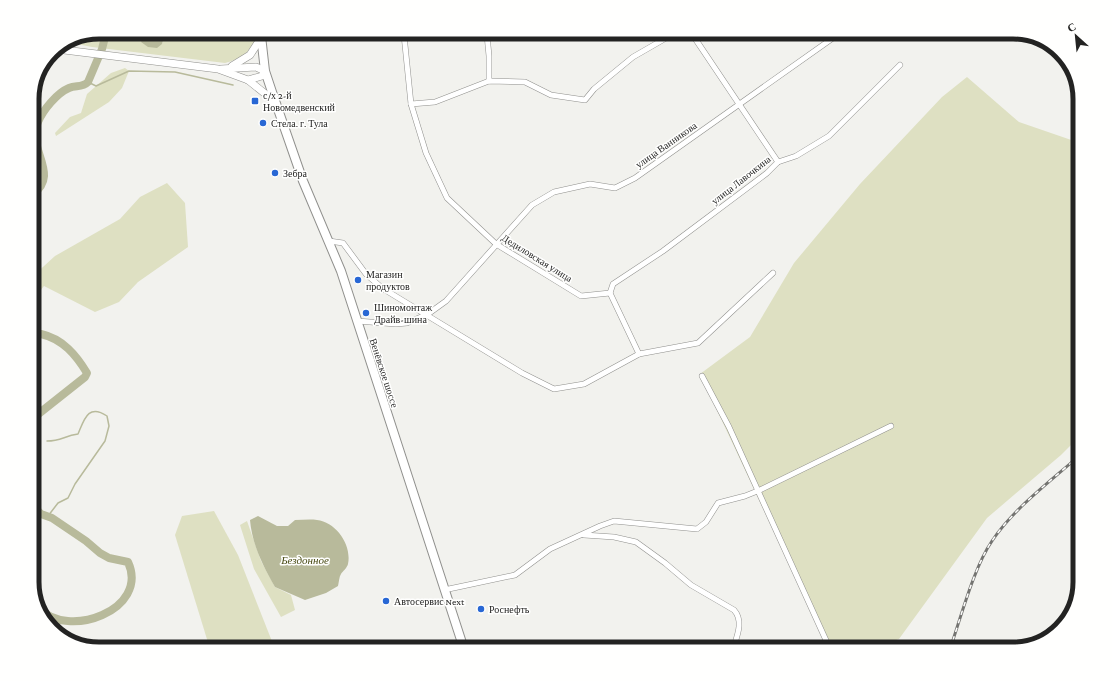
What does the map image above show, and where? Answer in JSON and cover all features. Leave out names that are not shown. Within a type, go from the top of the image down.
[{"type":"main road","points":[[229,67],[246,59],[254,50],[260,39]]},
{"type":"main road","name":"Венёвское шоссе","points":[[261,39],[265,71],[279,114],[303,181],[341,271],[462,642]]},
{"type":"main road","points":[[65,50],[218,69],[248,80],[268,96],[279,114]]},
{"type":"main road","points":[[218,69],[256,66],[265,71],[262,76],[248,80]]},
{"type":"street","name":"Дедиловская улица","points":[[404,39],[411,104],[426,154],[447,198],[496,244],[581,296],[610,293]]},
{"type":"street","points":[[488,39],[490,56],[489,81]]},
{"type":"street","points":[[411,104],[435,102],[489,81],[525,82],[552,95],[585,100],[594,89],[633,58],[665,39]]},
{"type":"street","points":[[695,39],[778,162]]},
{"type":"street","name":"улица Ванникова","points":[[358,321],[396,324],[407,323],[428,314],[446,301],[532,205],[554,192],[590,184],[615,188],[636,178],[831,39]]},
{"type":"street","name":"улица Лавочкина","points":[[610,293],[613,284],[663,251],[767,173],[778,162],[796,156],[829,136],[900,65]]},
{"type":"street","points":[[329,241],[343,243],[366,274],[377,283],[522,373],[554,389],[584,384],[639,354],[698,343],[773,273]]},
{"type":"street","points":[[610,293],[639,354]]},
{"type":"street","points":[[702,376],[729,427],[827,642]]},
{"type":"street","points":[[444,590],[516,575],[550,549],[614,521],[697,529],[706,522],[718,503],[745,496],[891,426]]},
{"type":"street","points":[[581,535],[614,536],[636,542],[665,563],[691,585],[734,610],[739,616],[740,623],[735,642]]},
{"type":"shaded area","points":[[99,39],[142,39],[141,42],[162,44],[163,39],[256,39],[245,54],[225,63],[76,44]]},
{"type":"shaded area","points":[[125,68],[129,71],[122,88],[109,102],[56,136],[55,133],[70,117],[81,113],[87,94],[111,73]]},
{"type":"shaded area","points":[[967,77],[1019,122],[1073,141],[1073,443],[987,518],[899,639],[890,642],[826,642],[700,374],[750,337],[794,263],[860,184],[942,97]]},
{"type":"shaded area","points":[[167,183],[185,203],[188,247],[138,282],[119,302],[95,312],[44,286],[39,292],[39,271],[55,256],[120,219],[140,197]]},
{"type":"shaded area","points":[[214,511],[238,555],[272,642],[208,642],[175,535],[182,516]]},
{"type":"shaded area","points":[[247,521],[261,561],[275,587],[291,595],[295,610],[281,617],[254,569],[240,525]]},
{"type":"water","points":[[142,39],[163,39],[162,44],[157,48],[148,47],[141,42]]},
{"type":"water","name":"Бездонное","points":[[258,516],[277,526],[288,526],[295,520],[314,520],[324,522],[336,530],[345,542],[349,557],[348,564],[340,575],[338,586],[326,593],[305,600],[275,587],[262,563],[253,538],[250,520]]},
{"type":"waterway","points":[[39,120],[47,107],[64,90],[83,85],[88,82],[102,49],[104,39]]},
{"type":"waterway","points":[[88,82],[96,86],[129,71],[175,72],[233,85]]},
{"type":"waterway","points":[[39,152],[44,170],[44,178],[39,188]]},
{"type":"waterway","points":[[39,413],[85,377],[87,373],[68,349],[49,336],[41,334]]},
{"type":"waterway","points":[[47,441],[78,434],[85,419],[91,412],[101,412],[107,416],[109,426],[105,441],[75,484],[68,498],[58,503],[48,516]]},
{"type":"waterway","points":[[39,512],[52,518],[86,541],[100,553],[109,558],[128,562],[132,579],[127,594],[117,606],[102,615],[85,620],[68,621],[49,615]]},
{"type":"railway","points":[[952,642],[979,564],[992,541],[1022,506],[1073,461]]},
{"type":"place","name":"с/х 2-й Новомедвенский","points":[[255,101]]},
{"type":"place","name":"Стела. г. Тула","points":[[263,123]]},
{"type":"place","name":"Зебра","points":[[275,173]]},
{"type":"place","name":"Магазин продуктов","points":[[358,280]]},
{"type":"place","name":"Шиномонтаж Драйв-шина","points":[[366,313]]},
{"type":"place","name":"Автосервис Next","points":[[386,601]]},
{"type":"place","name":"Роснефть","points":[[481,609]]}]
